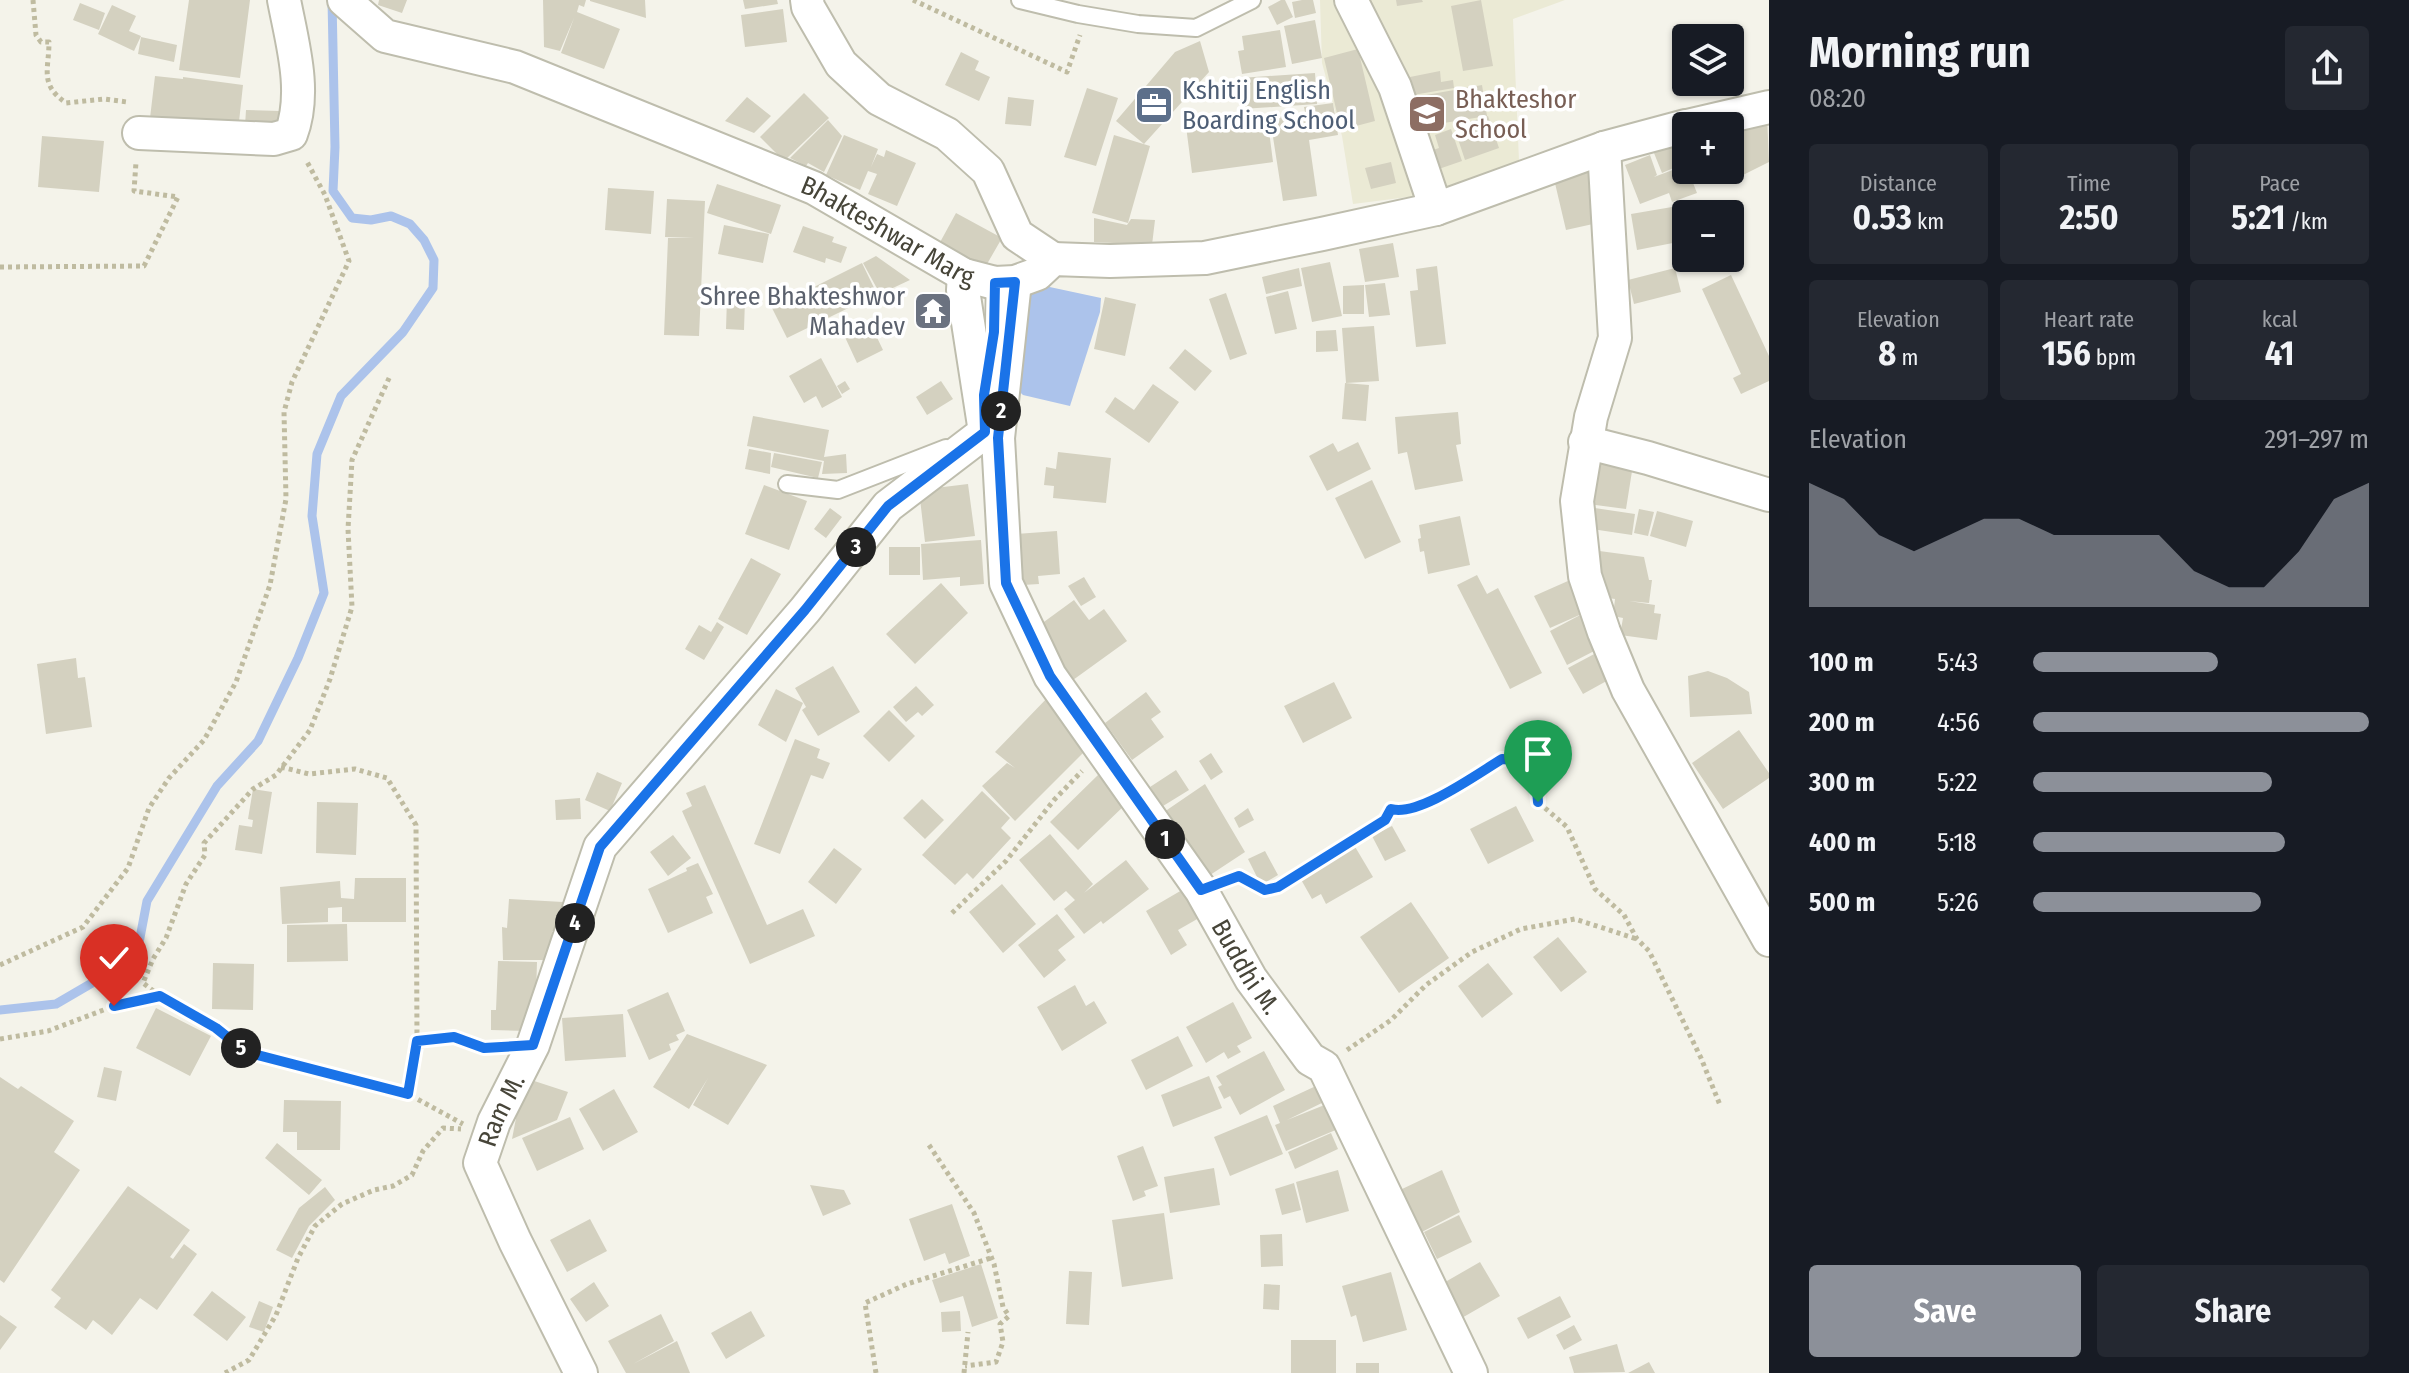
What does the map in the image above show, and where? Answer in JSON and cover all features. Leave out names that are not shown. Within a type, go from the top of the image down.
[{"type":"street","points":[[139,133],[274,139],[291,134],[295,113],[296,62],[284,0]]},
{"type":"street","name":"Bhakteshwar Marg","points":[[344,0],[385,36],[515,67],[814,188],[992,280],[1037,274],[1053,259]]},
{"type":"street","points":[[807,0],[808,7],[841,64],[879,99],[947,134],[988,171],[1017,235],[1053,259],[1205,258],[1436,209],[1604,148],[1672,130]]},
{"type":"street","points":[[1351,0],[1395,87],[1436,209]]},
{"type":"street","points":[[1744,113],[1769,107]]},
{"type":"street","points":[[1604,148],[1615,338],[1585,442],[1577,501],[1585,576],[1628,690],[1769,940]]},
{"type":"street","points":[[985,432],[963,290],[992,280]]},
{"type":"street","name":"Buddhi M.","points":[[992,280],[1006,583],[1050,676],[1201,890],[1251,979],[1310,1059],[1324,1067],[1471,1373]]},
{"type":"street","name":"Ram M.","points":[[581,1373],[480,1163],[494,1122],[533,1045],[600,847],[805,610],[888,506],[985,432]]},
{"type":"street","points":[[1585,442],[1769,495]]},
{"type":"lane","points":[[1020,0],[1087,16],[1196,28],[1252,0]]},
{"type":"lane","points":[[787,484],[838,490],[985,432]]},
{"type":"path","points":[[0,267],[144,266],[178,197],[134,191],[140,123],[136,107],[104,99],[66,103],[54,94],[46,78],[49,42],[41,42],[36,35],[33,0]]},
{"type":"path","points":[[913,0],[1067,72],[1087,16]]},
{"type":"path","points":[[0,965],[83,927],[128,868],[149,808],[169,778],[204,740],[236,682],[270,585],[286,499],[284,412],[292,382],[349,261],[325,195],[291,134]]},
{"type":"path","points":[[225,1373],[249,1360],[276,1315],[298,1258],[315,1226],[342,1204],[374,1190],[393,1186],[412,1175],[423,1151],[443,1128],[473,1129],[408,1094],[246,1052],[216,1028],[143,983],[166,938],[186,884],[205,855],[204,843],[253,789],[276,775],[310,730],[330,679],[352,607],[348,529],[352,460],[390,376]]},
{"type":"path","points":[[952,913],[1006,861],[1054,800],[1102,750]]},
{"type":"path","points":[[1201,890],[1239,876],[1265,890],[1278,887],[1385,820],[1391,809],[1401,812],[1426,803],[1502,759],[1515,760],[1536,777],[1538,802],[1567,827],[1595,889],[1624,915],[1637,939],[1649,951],[1701,1058],[1720,1105]]},
{"type":"path","points":[[281,767],[309,774],[355,769],[387,778],[416,825],[417,1041],[408,1094]]},
{"type":"path","points":[[1324,1067],[1391,1020],[1426,985],[1472,952],[1521,929],[1575,919],[1637,939]]},
{"type":"path","points":[[0,1039],[48,1031],[114,1006],[160,996]]},
{"type":"path","points":[[417,1041],[454,1037],[484,1048],[533,1045]]},
{"type":"path","points":[[929,1145],[974,1213],[991,1258],[1003,1307],[1009,1316],[1000,1324],[1003,1342],[996,1362],[964,1369],[968,1332]]},
{"type":"path","points":[[876,1373],[865,1303],[907,1284],[991,1258]]},
{"type":"shaded area","name":"Bhakteshor School","points":[[1320,0],[1565,0],[1513,19],[1519,161],[1432,194],[1353,204],[1342,136],[1322,63]]},
{"type":"water","points":[[1031,283],[1101,298],[1100,312],[1070,406],[1023,395],[1007,380]]},
{"type":"building","points":[[189,0],[250,0],[240,78],[179,70]]},
{"type":"building","points":[[379,0],[407,0],[402,13],[378,5]]},
{"type":"building","points":[[543,0],[586,0],[584,7],[579,5],[577,12],[620,29],[604,69],[561,53],[574,18],[560,51],[544,47]]},
{"type":"building","points":[[590,0],[645,0],[646,18],[590,1]]},
{"type":"building","points":[[743,0],[777,0],[778,4],[745,9]]},
{"type":"building","points":[[1285,0],[1293,17],[1277,25],[1268,7]]},
{"type":"building","points":[[1313,0],[1316,13],[1295,18],[1292,2]]},
{"type":"building","points":[[1396,0],[1422,0],[1423,2],[1397,6]]},
{"type":"building","points":[[1481,0],[1493,66],[1463,71],[1451,6]]},
{"type":"building","points":[[80,3],[105,13],[99,30],[73,20]]},
{"type":"building","points":[[112,5],[136,16],[129,31],[141,36],[134,51],[98,34]]},
{"type":"building","points":[[783,9],[787,42],[745,47],[741,15]]},
{"type":"building","points":[[1315,20],[1322,58],[1292,64],[1284,26]]},
{"type":"building","points":[[1280,30],[1286,67],[1242,74],[1238,51],[1244,50],[1242,36]]},
{"type":"building","points":[[141,37],[177,45],[174,62],[138,54]]},
{"type":"building","name":"Kshitij English Boarding School","points":[[1200,41],[1209,72],[1144,144],[1116,121],[1175,52]]},
{"type":"building","points":[[1358,49],[1375,121],[1341,130],[1324,58]]},
{"type":"building","points":[[961,52],[979,61],[975,70],[990,77],[979,101],[945,85]]},
{"type":"building","points":[[1440,71],[1441,82],[1453,80],[1454,88],[1413,95],[1410,77]]},
{"type":"building","points":[[1315,73],[1317,104],[1242,109],[1240,78]]},
{"type":"building","points":[[155,76],[243,85],[238,131],[150,118]]},
{"type":"building","points":[[1482,85],[1487,116],[1419,127],[1415,97]]},
{"type":"building","points":[[1087,88],[1118,98],[1096,166],[1064,157]]},
{"type":"building","points":[[804,93],[829,118],[784,161],[760,137]]},
{"type":"building","points":[[747,97],[771,116],[754,133],[725,121]]},
{"type":"building","points":[[1008,97],[1034,100],[1031,126],[1005,124]]},
{"type":"building","points":[[1333,103],[1338,135],[1309,140],[1317,196],[1283,201],[1270,118],[1305,112],[1304,107]]},
{"type":"building","points":[[246,110],[280,111],[284,129],[245,126]]},
{"type":"building","points":[[1267,115],[1273,162],[1192,173],[1186,126]]},
{"type":"building","points":[[1767,115],[1769,162],[1744,174],[1744,127]]},
{"type":"building","points":[[1488,116],[1499,148],[1465,160],[1454,127]]},
{"type":"building","points":[[828,120],[842,136],[824,172],[790,158]]},
{"type":"building","points":[[1451,129],[1462,161],[1433,171],[1427,152],[1439,148],[1435,135]]},
{"type":"building","points":[[844,135],[878,149],[871,167],[877,154],[884,157],[886,150],[916,163],[897,206],[868,194],[877,174],[868,171],[860,190],[826,175]]},
{"type":"building","name":"Kshitij English Boarding School","points":[[1114,135],[1150,146],[1128,223],[1092,213]]},
{"type":"building","points":[[42,136],[104,141],[99,192],[38,187]]},
{"type":"building","points":[[1672,146],[1672,169],[1662,173],[1654,153]]},
{"type":"building","points":[[1650,155],[1657,175],[1654,177],[1672,170],[1672,184],[1693,184],[1697,193],[1672,202],[1669,193],[1640,204],[1625,165]]},
{"type":"building","points":[[1391,162],[1396,183],[1371,189],[1365,168]]},
{"type":"building","points":[[1590,170],[1602,222],[1566,230],[1554,179]]},
{"type":"building","points":[[717,184],[781,205],[771,234],[707,213]]},
{"type":"building","points":[[608,188],[654,191],[651,234],[605,230]]},
{"type":"building","points":[[667,199],[705,201],[699,336],[664,335],[668,238],[694,238],[665,237]]},
{"type":"building","points":[[1672,207],[1672,243],[1637,250],[1631,214]]},
{"type":"building","points":[[956,213],[1002,238],[983,271],[938,246]]},
{"type":"building","points":[[1094,218],[1127,225],[1131,219],[1155,220],[1152,245],[1094,242]]},
{"type":"building","points":[[724,225],[769,234],[763,263],[718,254]]},
{"type":"building","points":[[803,226],[834,237],[832,242],[847,247],[841,263],[826,258],[825,263],[793,252]]},
{"type":"building","points":[[1393,243],[1399,277],[1365,282],[1359,249]]},
{"type":"building","points":[[876,256],[910,280],[880,294],[863,263]]},
{"type":"building","points":[[1330,262],[1342,316],[1312,322],[1301,268]]},
{"type":"building","points":[[862,263],[877,294],[787,338],[772,308]]},
{"type":"building","points":[[1437,266],[1446,344],[1416,347],[1410,291],[1418,290],[1416,269]]},
{"type":"building","points":[[1299,268],[1302,286],[1266,294],[1262,277]]},
{"type":"building","points":[[1672,269],[1672,272],[1676,272],[1681,292],[1634,304],[1628,280]]},
{"type":"building","points":[[1731,275],[1769,356],[1769,381],[1741,394],[1733,378],[1741,374],[1702,289]]},
{"type":"building","points":[[1385,283],[1390,315],[1369,317],[1365,285]]},
{"type":"building","points":[[1364,285],[1364,314],[1343,314],[1343,286]]},
{"type":"building","points":[[1288,291],[1297,329],[1275,334],[1266,297]]},
{"type":"building","points":[[1226,293],[1247,354],[1230,360],[1209,299]]},
{"type":"building","points":[[1105,297],[1136,304],[1125,356],[1094,349]]},
{"type":"building","points":[[727,298],[745,299],[744,330],[726,329]]},
{"type":"building","points":[[870,323],[883,350],[857,363],[844,335]]},
{"type":"building","points":[[1374,326],[1379,381],[1346,383],[1342,328]]},
{"type":"building","points":[[1336,330],[1338,351],[1316,352],[1316,331]]},
{"type":"building","points":[[1185,349],[1212,371],[1195,391],[1169,368]]},
{"type":"building","points":[[821,358],[842,397],[822,408],[816,396],[804,403],[789,376]]},
{"type":"building","points":[[845,381],[850,389],[842,394],[837,386]]},
{"type":"building","points":[[941,381],[953,399],[927,415],[916,397]]},
{"type":"building","points":[[1345,383],[1369,385],[1366,421],[1342,419]]},
{"type":"building","points":[[1153,384],[1179,402],[1149,443],[1105,412],[1115,397],[1134,410]]},
{"type":"building","points":[[1458,412],[1461,444],[1456,445],[1463,481],[1415,490],[1407,452],[1398,454],[1395,417]]},
{"type":"building","points":[[753,416],[829,430],[824,457],[846,454],[847,473],[822,474],[824,461],[747,446]]},
{"type":"building","points":[[1358,442],[1371,469],[1327,491],[1309,456],[1333,443],[1338,452]]},
{"type":"building","points":[[749,449],[771,453],[770,474],[745,469]]},
{"type":"building","points":[[1058,452],[1111,458],[1106,503],[1053,498],[1054,486],[1044,485],[1046,467],[1056,469]]},
{"type":"building","points":[[774,453],[822,462],[818,478],[771,467]]},
{"type":"building","points":[[1596,460],[1633,465],[1626,509],[1588,504]]},
{"type":"building","points":[[1372,480],[1401,542],[1365,559],[1335,498]]},
{"type":"building","points":[[968,484],[975,536],[925,542],[919,490]]},
{"type":"building","points":[[764,485],[807,501],[789,550],[745,534]]},
{"type":"building","points":[[1588,507],[1635,514],[1632,535],[1585,528]]},
{"type":"building","points":[[830,508],[842,517],[826,538],[814,529]]},
{"type":"building","points":[[1639,509],[1654,512],[1648,536],[1634,533]]},
{"type":"building","points":[[1657,511],[1693,521],[1686,547],[1650,536]]},
{"type":"building","points":[[1460,516],[1470,565],[1428,574],[1424,551],[1420,552],[1419,525]]},
{"type":"building","points":[[1057,531],[1060,574],[1038,576],[1039,584],[1023,585],[1016,534]]},
{"type":"building","points":[[981,540],[984,584],[960,586],[960,577],[923,580],[921,544]]},
{"type":"building","points":[[889,547],[920,547],[920,575],[889,575]]},
{"type":"building","points":[[1592,550],[1644,557],[1649,580],[1652,580],[1649,603],[1629,601],[1655,605],[1654,613],[1661,614],[1657,640],[1620,635],[1623,618],[1613,616],[1615,599],[1601,597]]},
{"type":"building","points":[[751,558],[781,574],[747,635],[718,619]]},
{"type":"building","points":[[1477,575],[1487,594],[1498,588],[1542,673],[1510,689],[1457,585]]},
{"type":"building","points":[[1084,577],[1096,597],[1081,606],[1068,586]]},
{"type":"building","points":[[1577,577],[1600,648],[1567,665],[1550,631],[1584,613],[1550,628],[1534,596]]},
{"type":"building","points":[[941,583],[968,613],[915,664],[886,634]]},
{"type":"building","points":[[1074,600],[1089,620],[1104,609],[1127,641],[1073,680],[1037,627]]},
{"type":"building","points":[[717,622],[724,627],[704,660],[685,649],[699,625],[711,632]]},
{"type":"building","points":[[1598,652],[1612,678],[1583,694],[1568,668]]},
{"type":"building","points":[[76,658],[78,678],[85,677],[92,727],[46,734],[37,664]]},
{"type":"building","points":[[833,666],[860,712],[818,736],[802,710],[806,707],[795,688]]},
{"type":"building","points":[[1708,671],[1727,678],[1749,692],[1752,714],[1690,717],[1688,676]]},
{"type":"building","points":[[1334,682],[1352,718],[1303,743],[1284,706]]},
{"type":"building","points":[[916,686],[934,705],[922,716],[918,712],[906,722],[893,707]]},
{"type":"building","points":[[776,689],[803,703],[786,742],[758,725]]},
{"type":"building","points":[[1146,692],[1161,712],[1151,719],[1164,737],[1132,760],[1105,723]]},
{"type":"building","points":[[1050,695],[1090,746],[1015,821],[982,786],[1007,763],[1015,768],[995,752]]},
{"type":"building","points":[[889,710],[915,736],[889,762],[863,736]]},
{"type":"building","points":[[1739,730],[1769,773],[1769,778],[1723,809],[1692,763]]},
{"type":"building","points":[[795,739],[820,749],[817,758],[830,763],[823,779],[811,775],[780,854],[754,844]]},
{"type":"building","points":[[1211,753],[1223,772],[1211,780],[1199,761]]},
{"type":"building","points":[[1176,770],[1189,790],[1163,806],[1150,787]]},
{"type":"building","points":[[597,772],[622,783],[610,811],[585,800]]},
{"type":"building","points":[[1098,775],[1126,804],[1078,850],[1050,822]]},
{"type":"building","points":[[1205,784],[1245,852],[1204,879],[1164,812]]},
{"type":"building","points":[[705,785],[767,925],[803,909],[815,936],[750,964],[682,811],[692,806],[686,793]]},
{"type":"building","points":[[253,789],[272,792],[262,854],[235,850],[239,825],[252,827],[253,820],[248,819]]},
{"type":"building","points":[[982,791],[1010,818],[1001,828],[1011,838],[973,879],[967,873],[955,885],[922,855]]},
{"type":"building","points":[[580,798],[581,819],[556,820],[555,800]]},
{"type":"building","points":[[922,799],[944,820],[925,839],[903,818]]},
{"type":"building","points":[[317,802],[358,803],[356,855],[316,853]]},
{"type":"building","points":[[1516,806],[1534,841],[1488,864],[1470,829]]},
{"type":"building","points":[[1248,808],[1254,820],[1239,828],[1234,818]]},
{"type":"building","points":[[1392,826],[1406,851],[1385,861],[1372,836]]},
{"type":"building","points":[[1050,834],[1093,884],[1084,893],[1126,860],[1149,889],[1103,924],[1101,921],[1084,934],[1064,909],[1075,900],[1066,891],[1054,901],[1019,860]]},
{"type":"building","points":[[673,835],[691,858],[668,876],[650,852]]},
{"type":"building","points":[[1354,845],[1373,877],[1326,904],[1321,894],[1312,899],[1299,876]]},
{"type":"building","points":[[834,848],[862,869],[836,904],[808,882]]},
{"type":"building","points":[[1265,851],[1278,875],[1261,885],[1248,859]]},
{"type":"building","points":[[698,863],[713,894],[706,897],[713,913],[668,933],[648,889]]},
{"type":"building","points":[[355,878],[406,878],[406,922],[342,922],[342,907],[328,908],[328,922],[282,924],[280,887],[340,881],[341,898],[354,899]]},
{"type":"building","points":[[1002,884],[1036,924],[1003,953],[969,912]]},
{"type":"building","points":[[1182,890],[1199,918],[1178,930],[1187,945],[1171,955],[1146,911]]},
{"type":"building","points":[[509,899],[563,902],[561,931],[552,931],[551,960],[503,960],[502,927],[507,928]]},
{"type":"building","points":[[1411,902],[1449,958],[1399,993],[1360,937]]},
{"type":"building","points":[[1057,914],[1075,937],[1058,950],[1066,960],[1044,978],[1018,945]]},
{"type":"building","points":[[347,924],[348,961],[287,962],[287,925]]},
{"type":"building","points":[[1558,937],[1587,972],[1561,992],[1533,957]]},
{"type":"building","points":[[498,961],[537,962],[536,996],[526,1031],[491,1030],[491,1010],[496,1010]]},
{"type":"building","points":[[213,963],[254,964],[253,1010],[212,1009]]},
{"type":"building","points":[[1488,963],[1513,994],[1482,1018],[1458,986]]},
{"type":"building","points":[[1075,985],[1086,1006],[1094,1001],[1107,1023],[1062,1051],[1037,1007]]},
{"type":"building","points":[[668,992],[685,1031],[676,1035],[679,1040],[669,1044],[671,1050],[649,1060],[627,1010]]},
{"type":"building","points":[[1233,1002],[1252,1038],[1237,1046],[1241,1052],[1228,1059],[1224,1052],[1206,1063],[1186,1027]]},
{"type":"building","points":[[156,1008],[211,1036],[190,1076],[136,1048]]},
{"type":"building","points":[[623,1014],[626,1057],[565,1061],[562,1018]]},
{"type":"building","points":[[687,1034],[767,1065],[728,1125],[693,1105],[708,1078],[689,1109],[653,1087]]},
{"type":"building","points":[[1178,1036],[1193,1066],[1146,1090],[1131,1060]]},
{"type":"building","points":[[1264,1051],[1285,1090],[1240,1115],[1230,1096],[1224,1099],[1218,1087],[1222,1085],[1216,1076]]},
{"type":"building","points":[[104,1067],[122,1071],[116,1101],[97,1097]]},
{"type":"building","points":[[1209,1076],[1222,1108],[1173,1127],[1161,1095]]},
{"type":"building","points":[[0,1077],[18,1089],[21,1086],[74,1121],[54,1152],[80,1170],[4,1283],[0,1280]]},
{"type":"building","points":[[522,1077],[568,1092],[557,1120],[512,1139],[517,1113],[509,1108]]},
{"type":"building","points":[[1318,1085],[1326,1101],[1287,1120],[1327,1104],[1338,1129],[1286,1151],[1275,1125],[1280,1123],[1273,1106]]},
{"type":"building","points":[[614,1089],[638,1132],[603,1151],[579,1109]]},
{"type":"building","points":[[284,1100],[341,1101],[340,1150],[297,1150],[297,1132],[283,1132]]},
{"type":"building","points":[[1267,1115],[1283,1154],[1230,1176],[1214,1137]]},
{"type":"building","points":[[570,1117],[584,1149],[537,1171],[522,1138]]},
{"type":"building","points":[[1331,1133],[1338,1149],[1295,1169],[1288,1152]]},
{"type":"building","points":[[277,1143],[322,1180],[309,1195],[265,1158]]},
{"type":"building","points":[[1143,1146],[1158,1186],[1144,1191],[1146,1196],[1133,1201],[1117,1156]]},
{"type":"building","points":[[1214,1168],[1220,1205],[1170,1213],[1164,1177]]},
{"type":"building","points":[[1338,1170],[1349,1211],[1306,1223],[1296,1182]]},
{"type":"building","points":[[1442,1170],[1460,1212],[1420,1233],[1400,1190]]},
{"type":"building","points":[[1294,1183],[1301,1210],[1282,1215],[1275,1189]]},
{"type":"building","points":[[810,1185],[844,1190],[851,1204],[823,1216]]},
{"type":"building","points":[[128,1186],[190,1230],[170,1257],[173,1259],[184,1244],[197,1254],[157,1310],[140,1298],[112,1335],[93,1320],[86,1330],[54,1307],[61,1298],[51,1290]]},
{"type":"building","points":[[325,1187],[335,1200],[309,1226],[292,1258],[276,1250],[299,1208]]},
{"type":"building","points":[[952,1204],[970,1256],[949,1264],[945,1253],[924,1261],[909,1219]]},
{"type":"building","points":[[1164,1213],[1173,1279],[1122,1287],[1112,1220]]},
{"type":"building","points":[[1459,1215],[1472,1242],[1437,1259],[1424,1232]]},
{"type":"building","points":[[590,1219],[607,1251],[567,1272],[550,1240]]},
{"type":"building","points":[[1282,1234],[1283,1266],[1261,1267],[1260,1235]]},
{"type":"building","points":[[1480,1262],[1500,1296],[1460,1319],[1440,1285]]},
{"type":"building","points":[[981,1264],[998,1318],[972,1327],[963,1296],[940,1303],[932,1280]]},
{"type":"building","points":[[1069,1271],[1092,1272],[1089,1325],[1066,1324]]},
{"type":"building","points":[[1391,1272],[1407,1330],[1363,1342],[1356,1315],[1351,1317],[1342,1286]]},
{"type":"building","points":[[594,1282],[609,1306],[586,1322],[570,1299]]},
{"type":"building","points":[[1264,1284],[1280,1285],[1279,1310],[1263,1309]]},
{"type":"building","points":[[212,1291],[246,1317],[227,1341],[193,1315]]},
{"type":"building","points":[[1560,1296],[1571,1317],[1528,1339],[1517,1318]]},
{"type":"building","points":[[259,1301],[273,1307],[264,1332],[249,1327]]},
{"type":"building","points":[[751,1311],[765,1336],[726,1359],[711,1333]]},
{"type":"building","points":[[960,1311],[961,1331],[942,1332],[941,1312]]},
{"type":"building","points":[[661,1314],[674,1341],[633,1364],[677,1341],[690,1373],[626,1373],[608,1341]]},
{"type":"building","points":[[0,1315],[17,1327],[0,1350]]},
{"type":"building","points":[[1574,1325],[1582,1340],[1564,1350],[1556,1335]]},
{"type":"building","points":[[1291,1340],[1336,1340],[1336,1373],[1291,1373]]},
{"type":"building","points":[[1617,1344],[1625,1372],[1574,1373],[1569,1357]]},
{"type":"building","points":[[1649,1362],[1655,1373],[1628,1373]]},
{"type":"building","points":[[1356,1363],[1379,1363],[1379,1373],[1356,1373]]},
{"type":"waterway","points":[[0,1010],[56,1004],[92,983],[135,964],[147,901],[217,786],[258,741],[298,658],[324,593],[312,516],[317,454],[341,396],[403,332],[433,288],[434,260],[424,240],[410,224],[391,216],[371,220],[352,218],[333,191],[332,0]]},
{"type":"place","name":"Kshitij English Boarding School","points":[[1154,105]]},
{"type":"place","name":"Bhakteshor School","points":[[1427,114]]},
{"type":"place","name":"Shree Bhakteshwor Mahadev","points":[[933,311]]},
{"type":"route","points":[[114,1006],[160,996],[216,1028],[246,1052],[408,1094],[417,1041],[454,1037],[484,1048],[533,1045],[600,847],[805,610],[888,506],[985,432],[984,395],[994,332],[995,283],[1015,282],[998,438],[1006,583],[1050,676],[1201,890],[1239,876],[1265,890],[1278,887],[1385,820],[1391,809],[1401,812],[1426,803],[1502,759],[1515,760],[1536,777],[1538,802]]}]
